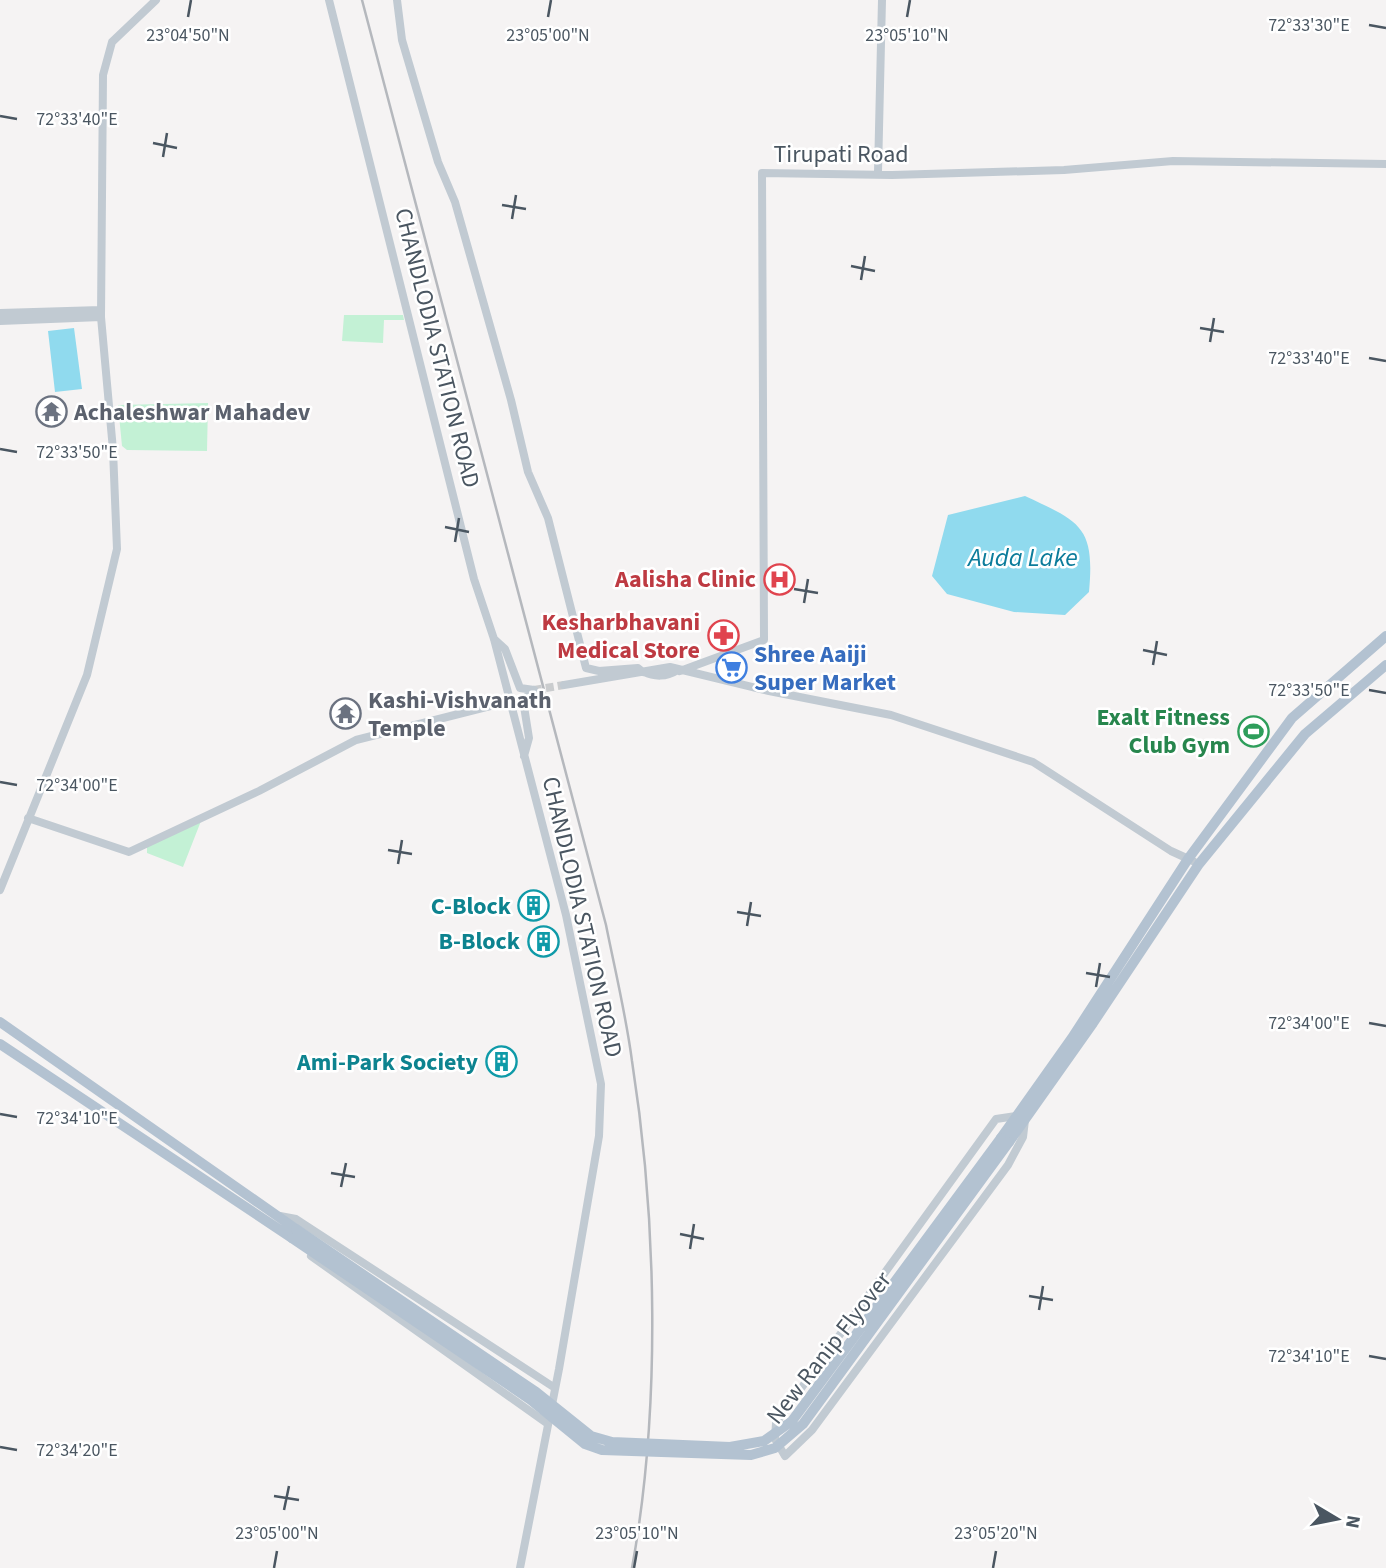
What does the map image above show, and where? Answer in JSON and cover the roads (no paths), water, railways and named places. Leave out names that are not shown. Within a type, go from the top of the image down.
[{"type":"main road","points":[[1194,861],[1292,718],[1386,636]]},
{"type":"main road","points":[[1194,861],[1305,734],[1386,665]]},
{"type":"main road","name":"New Ranip Flyover","points":[[0,1022],[277,1215],[294,1234],[531,1400],[585,1444],[602,1450],[751,1455],[775,1448],[803,1424],[1005,1140],[1194,861]]},
{"type":"main road","name":"New Ranip Flyover","points":[[0,1044],[279,1230],[294,1234]]},
{"type":"street","points":[[0,890],[87,675],[117,549],[113,450],[101,314],[103,75],[112,42],[156,0]]},
{"type":"street","name":"CHANDLODIA STATION ROAD","points":[[329,0],[474,579],[494,639],[566,915],[601,1084],[599,1136],[520,1568]]},
{"type":"street","points":[[397,0],[402,40],[438,162],[455,202],[512,400],[528,472],[548,518],[586,668],[599,671],[636,667],[644,672]]},
{"type":"street","points":[[878,172],[882,0]]},
{"type":"street","name":"Tirupati Road","points":[[678,671],[764,640],[762,173],[878,172],[892,175],[1064,170],[1173,161],[1386,164]]},
{"type":"street","points":[[0,313],[101,314]]},
{"type":"street","points":[[0,321],[101,314]]},
{"type":"street","points":[[494,639],[505,649],[520,688],[534,690],[522,702],[529,738],[524,756]]},
{"type":"street","points":[[564,685],[670,667],[678,671],[891,715],[1033,762],[1171,851],[1194,861]]},
{"type":"street","points":[[28,818],[129,852],[356,740],[510,701]]},
{"type":"street","points":[[1020,1118],[1023,1137],[1008,1165],[812,1430],[785,1456],[775,1439],[776,1423],[996,1119],[1020,1118]]},
{"type":"street","points":[[277,1215],[296,1219],[555,1388]]},
{"type":"street","points":[[279,1230],[287,1240],[548,1424]]},
{"type":"water","points":[[74,328],[82,389],[55,392],[48,331]]},
{"type":"water","name":"Auda Lake","points":[[1025,496],[1071,521],[1080,529],[1086,540],[1090,570],[1089,592],[1065,615],[1014,612],[947,594],[932,576],[948,515]]},
{"type":"tunnel","points":[[534,690],[564,685]]},
{"type":"railway","points":[[362,0],[606,925],[627,1027],[647,1185],[652,1314],[648,1444],[632,1568]]},
{"type":"place","name":"Achaleshwar Mahadev","points":[[51,412]]},
{"type":"place","name":"Aalisha Clinic","points":[[779,579]]},
{"type":"place","name":"Kesharbhavani Medical Store","points":[[723,636]]},
{"type":"place","name":"Shree Aaiji Super Market","points":[[731,668]]},
{"type":"place","name":"Kashi-Vishvanath Temple","points":[[345,714]]},
{"type":"place","name":"Exalt Fitness Club Gym","points":[[1253,731]]},
{"type":"place","name":"C-Block","points":[[534,906]]},
{"type":"place","name":"B-Block","points":[[543,941]]},
{"type":"place","name":"Ami-Park Society","points":[[501,1062]]}]
